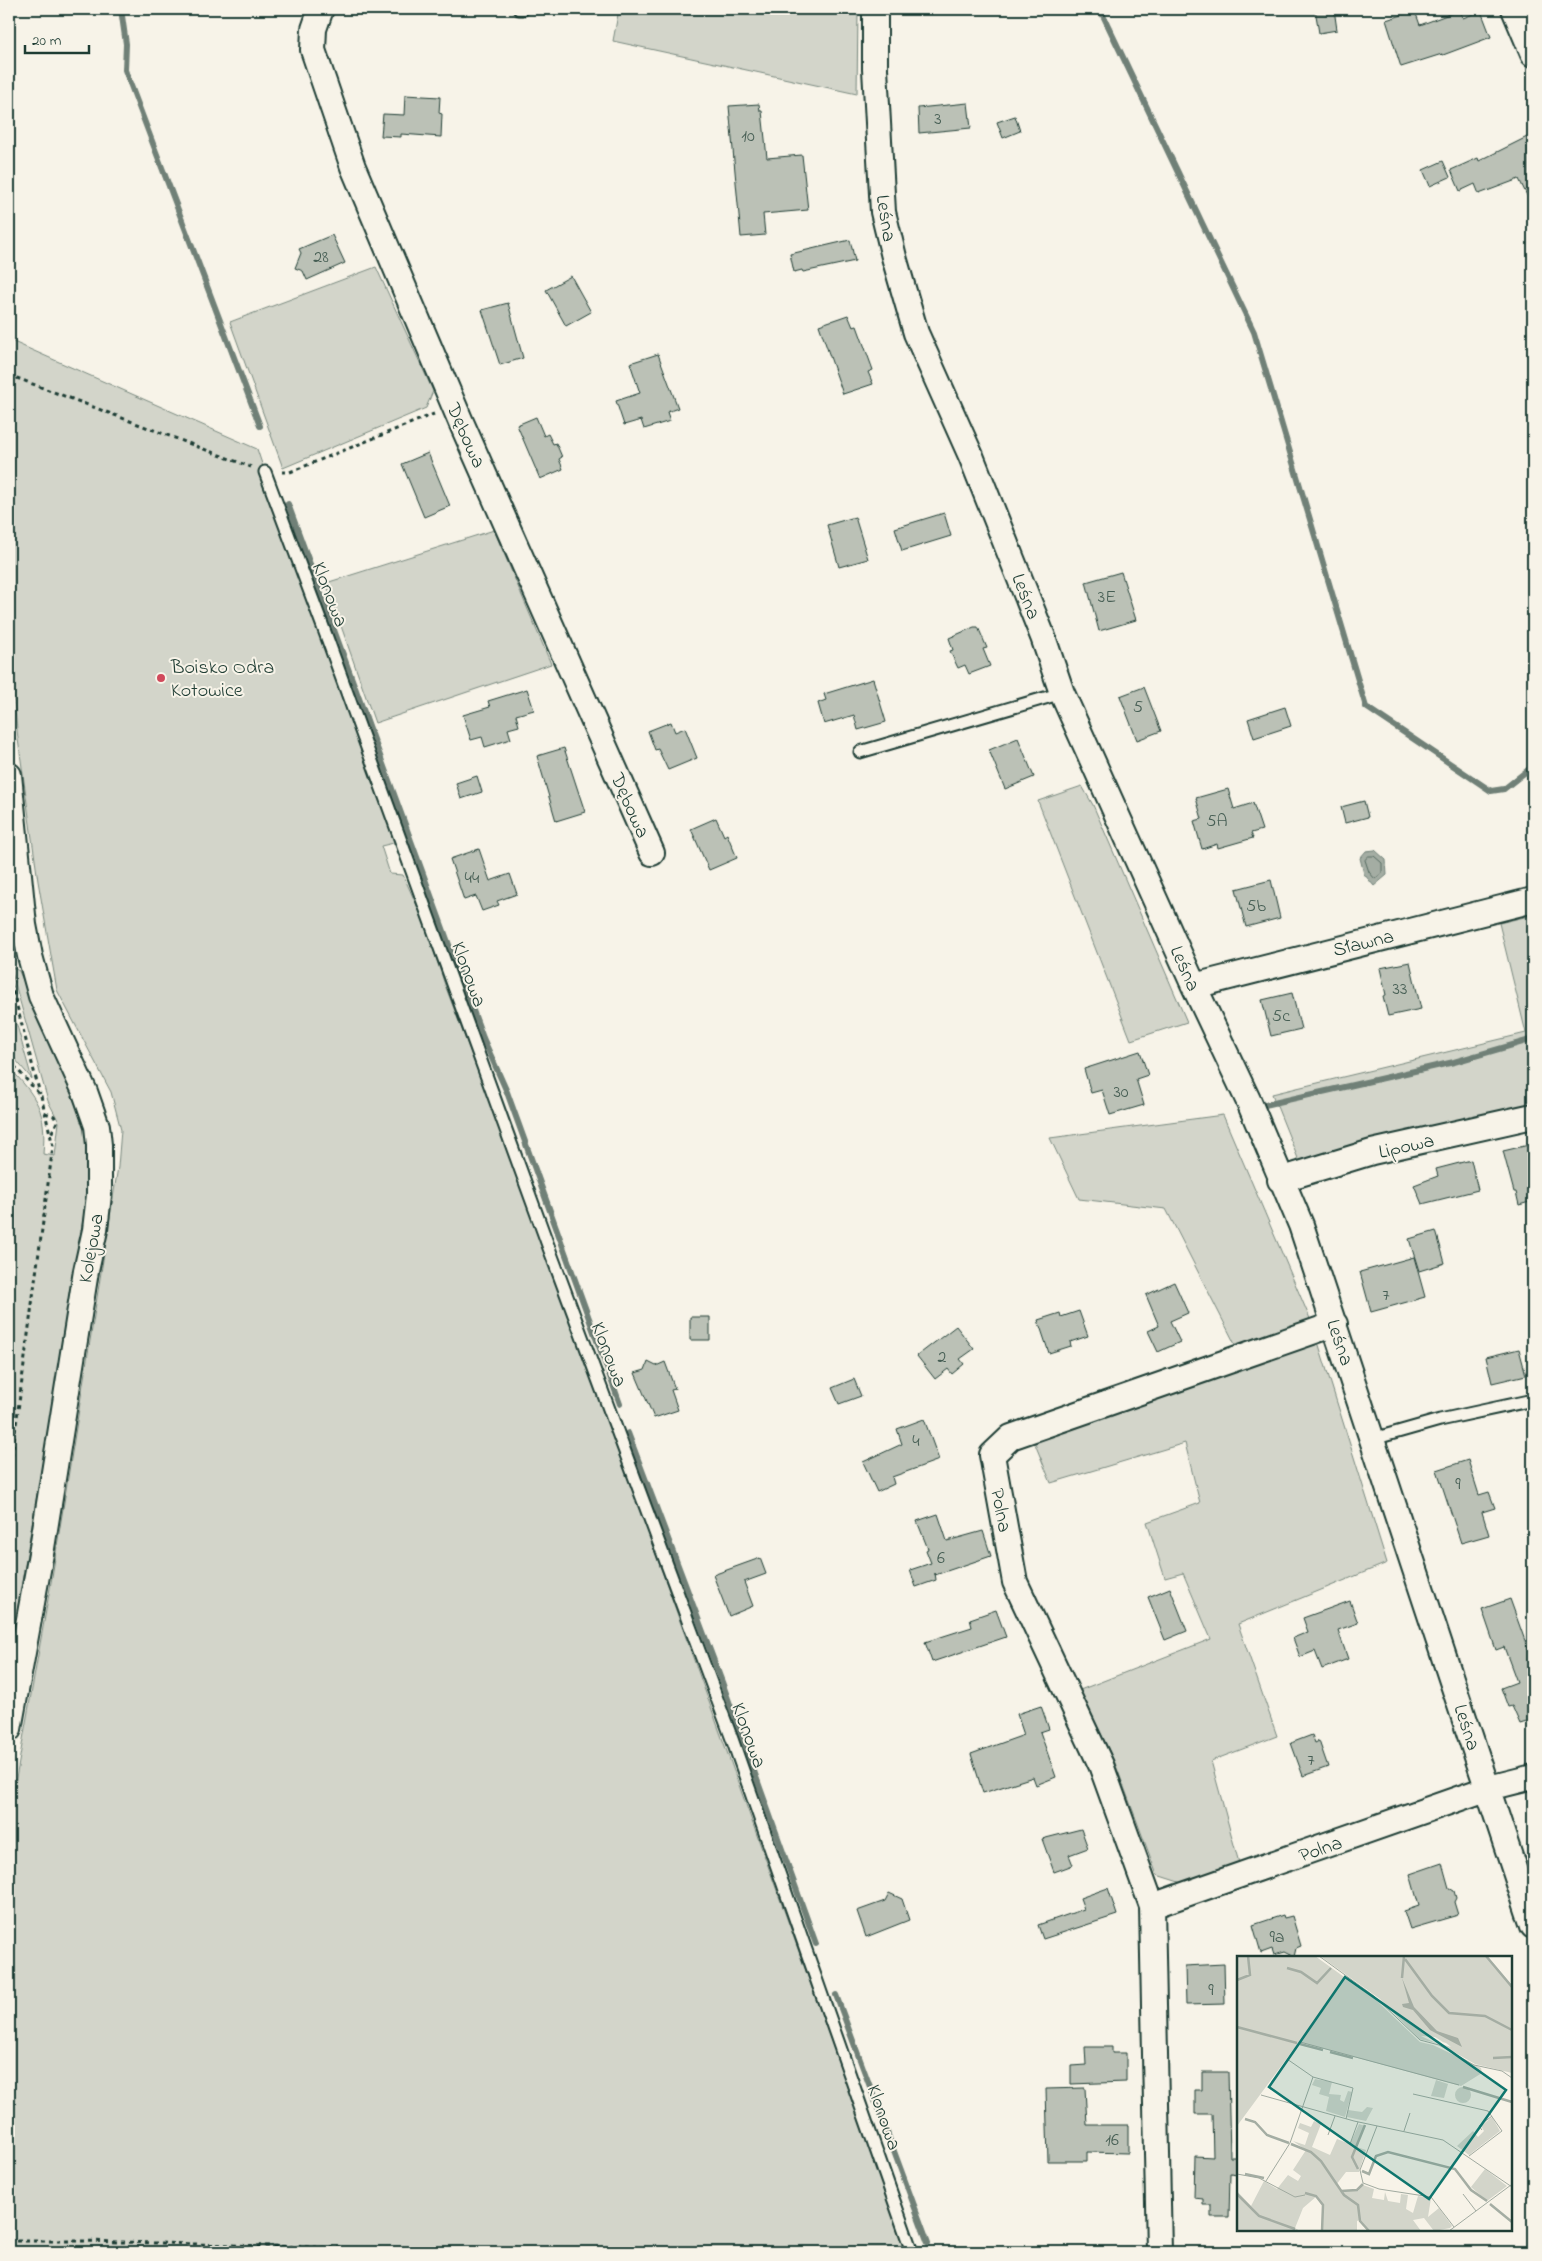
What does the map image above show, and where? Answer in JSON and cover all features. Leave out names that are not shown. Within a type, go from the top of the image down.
[{"type":"street","name":"Dębowa","points":[[321,9],[314,29],[313,50],[352,167],[454,406],[652,853]]},
{"type":"street","name":"Leśna","points":[[875,9],[875,69],[883,212],[916,333],[971,456],[1043,637],[1062,693],[1194,986],[1249,1102],[1280,1180],[1301,1225],[1489,1788],[1533,1926]]},
{"type":"street","points":[[1514,9],[1533,54]]},
{"type":"street","name":"Kolejowa","points":[[9,775],[24,926],[30,956],[41,996],[85,1092],[96,1126],[99,1145],[99,1195],[95,1230],[84,1281],[42,1548],[9,1728]]},
{"type":"street","name":"Sławna","points":[[1194,986],[1533,900]]},
{"type":"street","name":"Lipowa","points":[[1280,1180],[1372,1152],[1533,1116]]},
{"type":"street","name":"Polna","points":[[1159,2252],[1152,1906],[1101,1765],[1015,1582],[992,1455],[1011,1437],[1335,1324]]},
{"type":"street","name":"Polna","points":[[1152,1906],[1489,1788],[1533,1777]]},
{"type":"lane","points":[[519,9],[524,9]]},
{"type":"lane","name":"Klonowa","points":[[264,472],[330,644],[549,1248],[732,1739],[912,2252]]},
{"type":"lane","points":[[860,752],[1062,693]]},
{"type":"lane","points":[[1373,1439],[1440,1420],[1533,1400]]},
{"type":"path","points":[[9,375],[264,472],[290,472],[339,454],[454,406]]},
{"type":"path","points":[[9,976],[53,1146],[9,1478]]},
{"type":"path","points":[[9,1060],[41,1096]]},
{"type":"path","points":[[45,1113],[54,1116],[57,1122],[50,1134]]},
{"type":"path","points":[[9,2241],[84,2241],[486,2252]]},
{"type":"shaded area","points":[[619,9],[858,9],[857,94],[613,41]]},
{"type":"shaded area","points":[[376,267],[433,391],[426,408],[283,468],[230,322]]},
{"type":"shaded area","points":[[9,340],[257,449],[317,628],[398,842],[381,846],[390,874],[403,875],[424,921],[445,985],[559,1285],[907,2252],[9,2252],[9,1818],[52,1577],[118,1167],[121,1130],[111,1092],[57,990],[38,881],[18,739],[9,653]]},
{"type":"shaded area","points":[[494,530],[551,664],[375,723],[326,583]]},
{"type":"shaded area","points":[[1082,786],[1093,805],[1187,1022],[1131,1040],[1038,801]]},
{"type":"shaded area","points":[[1533,915],[1533,1110],[1299,1161],[1272,1094],[1526,1033],[1499,923]]},
{"type":"shaded area","points":[[10,966],[19,971],[83,1122],[89,1155],[89,1181],[9,1658],[9,1067],[27,1087],[38,1106],[43,1126],[43,1154],[55,1156],[59,1122],[48,1101]]},
{"type":"shaded area","points":[[9,997],[32,1079],[9,1052]]},
{"type":"shaded area","points":[[1223,1115],[1311,1321],[1239,1352],[1166,1209],[1079,1199],[1050,1138]]},
{"type":"shaded area","points":[[1318,1342],[1387,1563],[1238,1624],[1277,1736],[1211,1761],[1239,1863],[1182,1883],[1157,1875],[1115,1763],[1080,1690],[1211,1639],[1183,1573],[1165,1578],[1147,1522],[1200,1503],[1185,1443],[1051,1483],[1033,1439],[1172,1394]]},
{"type":"water","points":[[1375,850],[1386,860],[1387,875],[1374,886],[1364,874],[1360,858],[1366,851]]},
{"type":"building","points":[[1315,9],[1334,9],[1337,30],[1319,33]]},
{"type":"building","points":[[1460,10],[1463,18],[1481,11],[1491,37],[1443,55],[1401,67],[1386,20],[1415,11],[1420,25]]},
{"type":"building","points":[[405,95],[440,97],[439,113],[442,114],[441,137],[401,134],[401,137],[381,136],[383,114],[404,115]]},
{"type":"building","points":[[968,103],[971,128],[919,133],[918,108]]},
{"type":"building","points":[[759,104],[760,111],[762,111],[767,158],[802,155],[808,210],[763,214],[765,235],[741,237],[729,106]]},
{"type":"building","points":[[1015,116],[1020,131],[1003,138],[997,122]]},
{"type":"building","points":[[1533,134],[1533,208],[1519,179],[1479,194],[1475,184],[1460,191],[1451,170],[1478,158],[1479,161]]},
{"type":"building","points":[[1443,161],[1450,177],[1430,186],[1423,170]]},
{"type":"building","points":[[332,235],[345,263],[307,280],[303,271],[295,268],[301,253],[299,249]]},
{"type":"building","points":[[850,240],[855,261],[803,272],[802,270],[794,272],[790,254]]},
{"type":"building","points":[[571,276],[591,312],[566,326],[546,290]]},
{"type":"building","points":[[508,303],[523,358],[500,365],[482,310]]},
{"type":"building","points":[[848,315],[853,327],[857,326],[873,370],[868,372],[873,384],[843,394],[819,325]]},
{"type":"building","points":[[658,354],[678,408],[667,412],[670,421],[644,429],[641,420],[624,425],[616,401],[640,393],[630,363]]},
{"type":"building","points":[[536,417],[544,436],[548,434],[553,444],[556,443],[562,457],[559,459],[563,469],[540,479],[517,425]]},
{"type":"building","points":[[428,453],[450,506],[424,517],[402,464]]},
{"type":"building","points":[[944,513],[951,536],[902,551],[895,528]]},
{"type":"building","points":[[855,517],[868,559],[839,567],[827,525]]},
{"type":"building","points":[[1121,572],[1136,620],[1099,631],[1086,582]]},
{"type":"building","points":[[978,627],[987,648],[983,649],[990,666],[969,674],[965,665],[958,668],[950,651],[953,650],[949,638]]},
{"type":"building","points":[[873,679],[886,722],[858,730],[854,715],[824,724],[818,703],[826,700],[824,694]]},
{"type":"building","points":[[1144,687],[1161,731],[1137,740],[1120,696]]},
{"type":"building","points":[[527,689],[534,710],[516,715],[519,726],[508,729],[511,739],[485,747],[482,737],[471,740],[463,715],[490,707],[488,701]]},
{"type":"building","points":[[1285,707],[1291,726],[1254,738],[1248,719]]},
{"type":"building","points":[[671,722],[675,732],[685,728],[697,758],[668,770],[658,749],[655,750],[648,731]]},
{"type":"building","points":[[1018,738],[1034,777],[1005,789],[989,750]]},
{"type":"building","points":[[564,748],[585,812],[556,821],[537,756]]},
{"type":"building","points":[[477,776],[482,792],[461,799],[456,783]]},
{"type":"building","points":[[1228,789],[1234,809],[1253,803],[1262,830],[1251,833],[1253,838],[1218,848],[1217,844],[1202,849],[1194,821],[1202,819],[1196,798]]},
{"type":"building","points":[[1364,801],[1368,817],[1345,823],[1341,807]]},
{"type":"building","points":[[716,818],[724,836],[727,834],[737,858],[709,870],[691,829]]},
{"type":"building","points":[[479,849],[490,881],[510,874],[517,894],[497,901],[499,905],[482,911],[476,896],[464,900],[450,859]]},
{"type":"building","points":[[1271,880],[1280,918],[1246,927],[1236,889]]},
{"type":"building","points":[[1410,962],[1421,1009],[1388,1016],[1383,996],[1386,995],[1380,968]]},
{"type":"building","points":[[1292,993],[1301,1029],[1271,1036],[1262,1000]]},
{"type":"building","points":[[1140,1051],[1148,1075],[1136,1079],[1144,1105],[1110,1115],[1102,1090],[1091,1093],[1084,1069]]},
{"type":"building","points":[[1533,1144],[1533,1201],[1519,1205],[1503,1151]]},
{"type":"building","points":[[1471,1160],[1478,1190],[1422,1204],[1414,1185],[1438,1176],[1436,1169]]},
{"type":"building","points":[[1436,1231],[1445,1263],[1419,1271],[1409,1239]]},
{"type":"building","points":[[1414,1257],[1425,1297],[1371,1312],[1360,1272]]},
{"type":"building","points":[[1174,1282],[1188,1313],[1170,1321],[1180,1342],[1158,1352],[1148,1331],[1159,1326],[1146,1295]]},
{"type":"building","points":[[1079,1311],[1088,1336],[1070,1342],[1071,1346],[1049,1353],[1038,1320],[1060,1313],[1061,1317]]},
{"type":"building","points":[[690,1317],[710,1317],[710,1340],[690,1340]]},
{"type":"building","points":[[956,1326],[974,1349],[960,1359],[964,1364],[952,1374],[948,1369],[935,1379],[917,1356]]},
{"type":"building","points":[[1519,1349],[1526,1375],[1492,1383],[1486,1357]]},
{"type":"building","points":[[648,1362],[656,1366],[665,1362],[675,1389],[671,1390],[678,1410],[654,1418],[635,1373],[645,1370]]},
{"type":"building","points":[[854,1379],[861,1396],[839,1404],[832,1388]]},
{"type":"building","points":[[924,1419],[939,1460],[892,1477],[894,1484],[877,1492],[863,1462],[902,1444],[897,1429]]},
{"type":"building","points":[[1468,1460],[1479,1495],[1489,1492],[1495,1508],[1482,1512],[1489,1535],[1461,1543],[1437,1470]]},
{"type":"building","points":[[938,1514],[947,1541],[983,1531],[991,1556],[935,1575],[936,1580],[916,1587],[910,1570],[931,1563],[926,1550],[928,1549],[917,1521]]},
{"type":"building","points":[[760,1558],[766,1574],[744,1582],[753,1606],[729,1616],[713,1575]]},
{"type":"building","points":[[1170,1588],[1187,1631],[1165,1640],[1148,1597]]},
{"type":"building","points":[[1510,1599],[1533,1663],[1533,1720],[1520,1724],[1512,1706],[1508,1707],[1501,1688],[1517,1682],[1504,1647],[1496,1650],[1482,1609]]},
{"type":"building","points":[[1350,1601],[1358,1623],[1338,1630],[1348,1659],[1322,1669],[1315,1651],[1300,1657],[1293,1638],[1308,1632],[1303,1618]]},
{"type":"building","points":[[996,1610],[1006,1637],[932,1662],[925,1642],[972,1627],[970,1619]]},
{"type":"building","points":[[1041,1706],[1049,1729],[1040,1732],[1056,1777],[1036,1785],[1033,1777],[983,1793],[971,1754],[1024,1735],[1017,1714]]},
{"type":"building","points":[[1312,1735],[1315,1743],[1319,1741],[1328,1767],[1303,1776],[1291,1743]]},
{"type":"building","points":[[1081,1829],[1088,1848],[1069,1855],[1073,1865],[1054,1872],[1042,1839]]},
{"type":"building","points":[[1442,1863],[1449,1888],[1454,1891],[1456,1898],[1454,1902],[1458,1915],[1410,1929],[1404,1911],[1419,1906],[1410,1874]]},
{"type":"building","points":[[1108,1888],[1117,1915],[1043,1939],[1038,1925],[1084,1909],[1080,1898]]},
{"type":"building","points":[[889,1893],[902,1899],[909,1920],[866,1937],[857,1911],[885,1901]]},
{"type":"building","points":[[1283,1915],[1284,1918],[1292,1916],[1301,1946],[1296,1948],[1294,1956],[1284,1952],[1274,1955],[1272,1949],[1261,1953],[1253,1925]]},
{"type":"building","points":[[1224,1964],[1225,2004],[1186,2005],[1185,1966]]},
{"type":"building","points":[[1085,2047],[1112,2047],[1112,2053],[1126,2053],[1126,2082],[1071,2084],[1071,2066],[1086,2065]]},
{"type":"building","points":[[1202,2072],[1228,2072],[1230,2157],[1237,2157],[1237,2174],[1230,2173],[1229,2217],[1211,2217],[1211,2205],[1203,2205],[1203,2199],[1194,2198],[1195,2156],[1213,2157],[1212,2114],[1195,2114],[1195,2090],[1202,2090]]},
{"type":"building","points":[[1085,2088],[1087,2125],[1128,2125],[1128,2153],[1087,2152],[1087,2161],[1048,2161],[1046,2089]]},
{"type":"waterway","points":[[121,9],[126,44],[125,70],[260,426]]},
{"type":"waterway","points":[[1100,9],[1254,332],[1366,707],[1491,791],[1504,789],[1533,766]]},
{"type":"waterway","points":[[288,504],[483,1038],[507,1092],[620,1404]]},
{"type":"waterway","points":[[1265,1105],[1454,1062],[1533,1039]]},
{"type":"waterway","points":[[628,1433],[722,1682],[816,1944]]},
{"type":"waterway","points":[[836,1995],[928,2243]]},
{"type":"place","name":"Boisko Odra Kotowice","points":[[161,678]]}]
